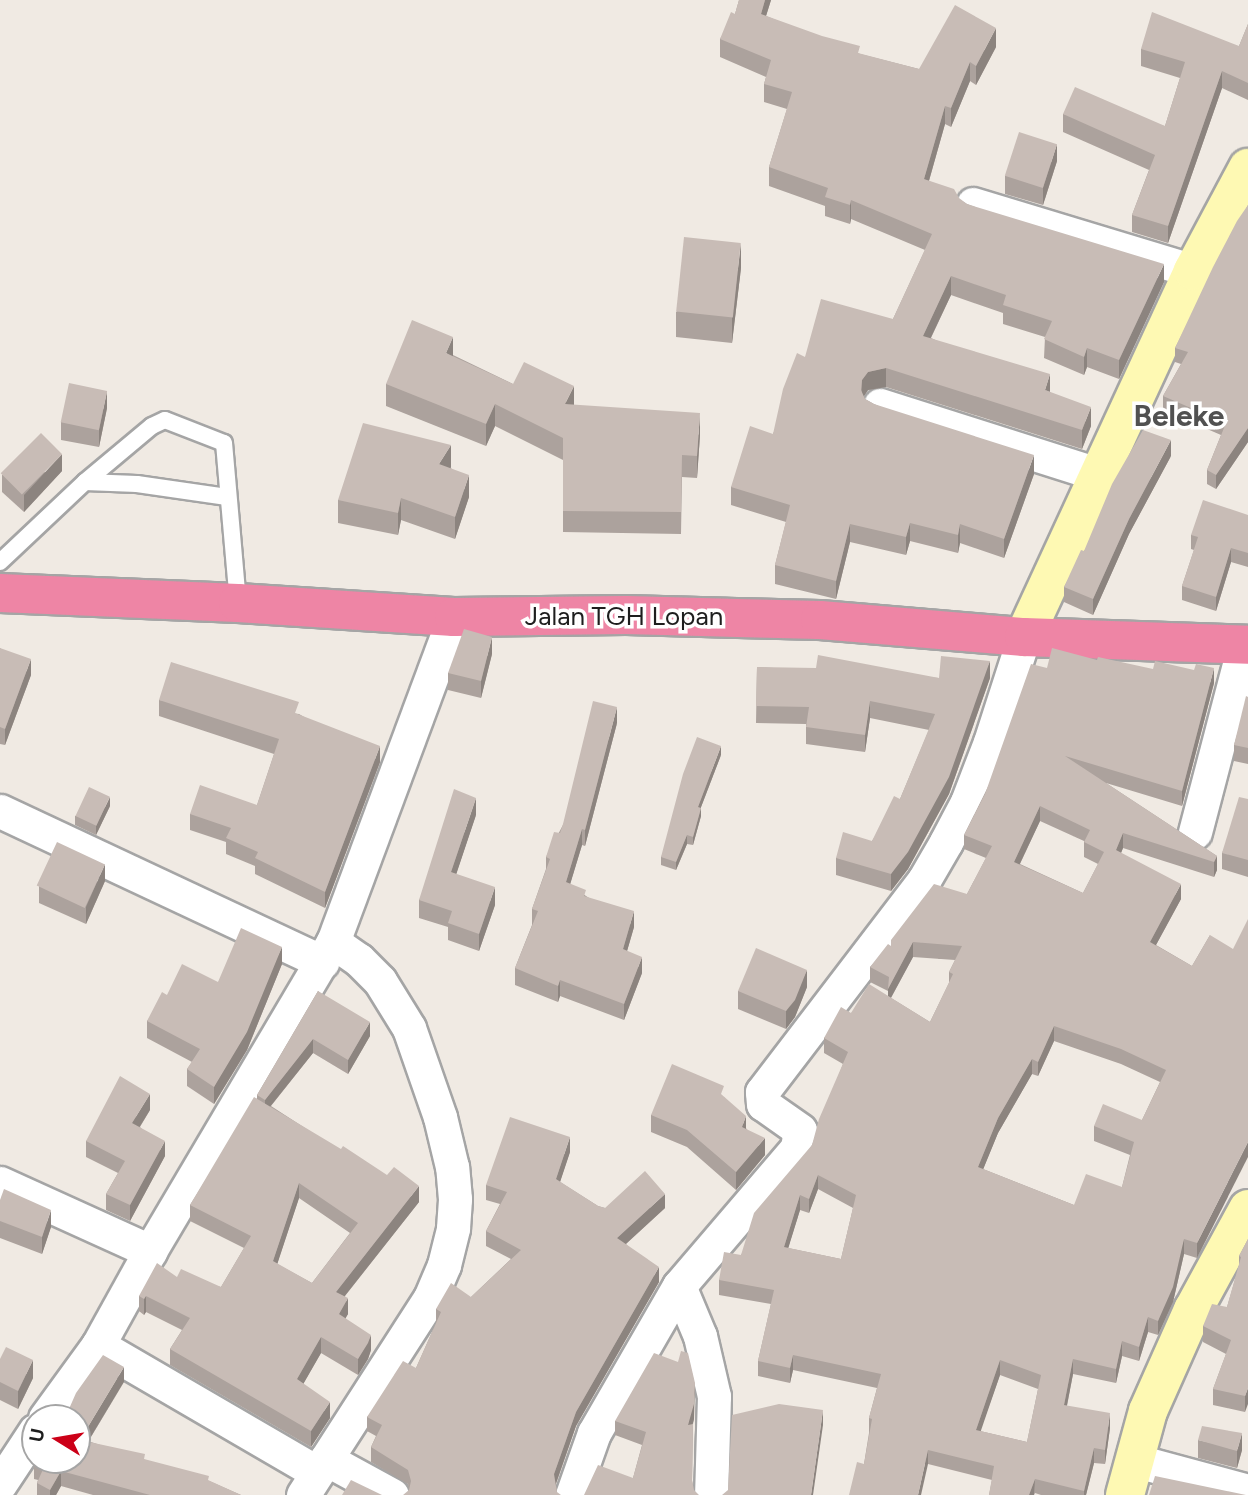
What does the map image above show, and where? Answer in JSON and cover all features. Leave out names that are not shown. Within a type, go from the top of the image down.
[{"type":"highway","name":"Jalan TGH Lopan","points":[[0,593],[238,603],[454,617],[626,615],[820,620],[1024,637],[1246,645]]},
{"type":"street","points":[[572,1495],[594,1433],[679,1286],[797,1148],[800,1130],[763,1104],[762,1092],[924,880],[940,851],[976,778],[1024,637],[1193,271],[1248,168]]},
{"type":"street","points":[[973,204],[1193,271]]},
{"type":"street","points":[[880,405],[1098,474]]},
{"type":"street","points":[[55,1404],[98,1345],[150,1251],[328,952],[454,617]]},
{"type":"street","points":[[1195,832],[1246,645]]},
{"type":"street","points":[[0,811],[328,952],[359,960],[380,981],[409,1028],[440,1117],[452,1167],[455,1199],[453,1228],[444,1265],[430,1298],[315,1475]]},
{"type":"street","points":[[0,1183],[150,1251]]},
{"type":"street","points":[[1248,1209],[1193,1310],[1148,1411],[1129,1477],[1248,1491]]},
{"type":"street","points":[[679,1286],[700,1336],[714,1396],[711,1495]]},
{"type":"street","points":[[98,1345],[315,1475],[392,1495]]},
{"type":"street","points":[[0,1484],[21,1452]]},
{"type":"lane","points":[[0,562],[85,482],[152,426],[166,420],[224,443],[238,603]]},
{"type":"lane","points":[[85,482],[137,484],[227,497]]},
{"type":"building","points":[[739,0],[765,0],[761,14],[822,36],[860,46],[858,53],[919,69],[955,5],[996,28],[976,66],[970,62],[951,108],[945,106],[924,179],[954,189],[959,198],[967,204],[1164,264],[1119,360],[1087,348],[1084,357],[1044,339],[1052,321],[1003,305],[1006,295],[951,276],[923,336],[1050,374],[1045,390],[1091,407],[1082,430],[886,368],[868,372],[862,380],[861,390],[865,399],[874,404],[1034,455],[1004,539],[960,524],[958,535],[910,523],[906,537],[850,524],[836,581],[775,565],[790,505],[731,487],[750,426],[773,434],[783,389],[797,353],[805,357],[821,299],[893,319],[932,234],[851,200],[850,205],[825,197],[828,188],[769,167],[792,92],[764,84],[771,60],[720,39],[731,12],[735,14]]},
{"type":"building","points":[[1152,12],[1239,46],[1248,24],[1248,83],[1222,71],[1168,226],[1132,215],[1155,155],[1063,114],[1075,87],[1165,126],[1185,62],[1141,49]]},
{"type":"building","points":[[1019,132],[1057,144],[1043,188],[1005,176]]},
{"type":"building","points":[[1248,205],[1248,428],[1216,475],[1207,470],[1226,423],[1163,396],[1188,352],[1175,348],[1213,267]]},
{"type":"building","points":[[684,237],[741,243],[733,318],[676,312]]},
{"type":"building","points":[[412,320],[453,337],[446,353],[513,384],[524,362],[574,386],[565,404],[700,413],[697,456],[682,455],[681,512],[563,511],[563,438],[495,404],[486,424],[386,384]]},
{"type":"building","points":[[69,383],[107,391],[99,430],[61,422]]},
{"type":"building","points":[[363,423],[451,445],[439,464],[469,475],[455,517],[401,498],[398,513],[338,500]]},
{"type":"building","points":[[1143,430],[1171,440],[1129,519],[1093,599],[1064,587],[1081,550],[1084,551],[1112,484]]},
{"type":"building","points":[[41,433],[62,454],[22,495],[1,473]]},
{"type":"building","points":[[1203,500],[1248,515],[1248,553],[1231,548],[1216,597],[1182,586],[1198,537],[1191,535]]},
{"type":"building","points":[[464,629],[492,637],[481,681],[448,673]]},
{"type":"building","points":[[0,648],[31,659],[5,729],[0,727]]},
{"type":"building","points":[[1052,648],[1097,660],[1098,657],[1153,669],[1155,661],[1194,670],[1196,664],[1214,668],[1182,791],[1065,756],[1217,856],[1214,862],[1123,833],[1116,850],[1181,884],[1150,942],[1192,966],[1210,935],[1233,949],[1248,919],[1248,1142],[1197,1243],[1184,1239],[1173,1287],[1158,1321],[1148,1317],[1139,1347],[1122,1341],[1116,1369],[1073,1359],[1064,1405],[1110,1413],[1105,1450],[1094,1448],[1084,1491],[1035,1479],[1029,1495],[989,1495],[994,1466],[928,1450],[918,1495],[849,1495],[857,1462],[864,1464],[872,1419],[869,1418],[881,1374],[793,1355],[790,1368],[758,1361],[774,1290],[719,1280],[724,1252],[741,1255],[754,1213],[812,1145],[819,1119],[848,1052],[824,1038],[841,1007],[851,1013],[869,984],[930,1022],[953,974],[949,972],[962,946],[913,942],[888,989],[889,977],[870,967],[888,944],[891,946],[891,940],[934,884],[967,894],[992,846],[964,835],[985,794],[1031,664],[1047,668]],"holes":[[[1040,806],[1090,830],[1084,842],[1104,852],[1083,893],[1014,862]],[[1054,1026],[1121,1049],[1166,1070],[1142,1120],[1103,1104],[1094,1126],[1134,1142],[1122,1187],[1086,1174],[1074,1205],[978,1167],[998,1118],[1032,1059],[1038,1062]],[[818,1175],[856,1195],[841,1259],[784,1247],[800,1195],[809,1199]],[[1000,1360],[1041,1375],[1027,1442],[976,1430]]]},
{"type":"building","points":[[818,655],[939,678],[941,656],[990,661],[949,777],[908,852],[891,874],[836,858],[843,832],[872,841],[894,796],[900,799],[935,714],[870,701],[865,735],[806,727],[809,707],[756,706],[757,667],[816,668]]},
{"type":"building","points":[[171,662],[299,702],[295,713],[380,746],[325,892],[255,858],[258,852],[226,838],[231,828],[190,814],[200,785],[257,805],[279,739],[159,700]]},
{"type":"building","points":[[1246,696],[1248,697],[1248,748],[1234,745]]},
{"type":"building","points":[[593,701],[617,707],[585,830],[582,829],[566,882],[586,890],[584,896],[634,911],[623,949],[642,957],[624,1004],[560,980],[558,986],[515,968],[538,911],[532,909],[550,859],[546,857],[554,832],[560,833],[563,824]]},
{"type":"building","points":[[697,737],[721,746],[698,807],[701,808],[693,837],[687,835],[676,862],[661,857],[683,774]]},
{"type":"building","points":[[89,787],[110,797],[96,826],[75,816]]},
{"type":"building","points":[[454,789],[476,798],[451,872],[495,887],[479,934],[448,923],[452,911],[419,900]]},
{"type":"building","points":[[1239,797],[1248,799],[1248,860],[1222,853]]},
{"type":"building","points":[[57,842],[105,864],[85,908],[37,886]]},
{"type":"building","points":[[241,928],[282,947],[247,1032],[214,1087],[187,1069],[200,1049],[147,1021],[162,992],[167,995],[182,964],[218,982]]},
{"type":"building","points":[[756,948],[807,970],[795,1000],[786,1011],[738,991]]},
{"type":"building","points":[[318,991],[370,1022],[348,1060],[313,1039],[265,1100],[257,1095]]},
{"type":"building","points":[[672,1064],[724,1086],[721,1094],[746,1116],[742,1127],[765,1138],[736,1172],[687,1130],[651,1115]]},
{"type":"building","points":[[120,1076],[150,1094],[132,1123],[165,1141],[130,1205],[106,1194],[125,1161],[86,1141]]},
{"type":"building","points":[[254,1097],[341,1149],[343,1146],[387,1175],[394,1167],[419,1186],[336,1292],[348,1298],[339,1314],[371,1335],[358,1359],[321,1337],[297,1379],[330,1402],[311,1431],[170,1349],[190,1318],[146,1296],[144,1299],[139,1296],[157,1263],[177,1277],[181,1269],[221,1287],[251,1236],[190,1205]],"holes":[[[299,1183],[358,1223],[312,1283],[273,1261]]]},
{"type":"building","points":[[510,1117],[570,1137],[556,1179],[598,1206],[605,1208],[645,1171],[665,1194],[617,1238],[659,1267],[576,1412],[554,1474],[557,1492],[561,1495],[403,1495],[409,1490],[411,1481],[408,1470],[371,1447],[382,1425],[367,1417],[403,1361],[416,1368],[441,1312],[436,1309],[451,1283],[471,1297],[521,1250],[486,1231],[507,1192],[486,1185]]},
{"type":"building","points":[[4,1189],[51,1210],[42,1237],[0,1221],[0,1200]]},
{"type":"building","points":[[1248,1239],[1248,1388],[1245,1396],[1213,1389],[1231,1340],[1203,1326],[1212,1304],[1227,1307],[1241,1257],[1239,1256]]},
{"type":"building","points":[[6,1347],[33,1360],[18,1391],[0,1382],[0,1359]]},
{"type":"building","points":[[681,1351],[688,1353],[695,1383],[694,1404],[688,1425],[693,1424],[692,1480],[694,1490],[699,1495],[584,1495],[598,1465],[633,1478],[646,1432],[615,1421],[654,1353],[678,1362]]},
{"type":"building","points":[[103,1355],[124,1367],[91,1422],[91,1404],[71,1404]]},
{"type":"building","points":[[779,1404],[823,1410],[811,1495],[722,1495],[728,1490],[732,1415]]},
{"type":"building","points":[[1202,1426],[1242,1433],[1237,1451],[1198,1440]]},
{"type":"building","points":[[91,1442],[145,1454],[144,1459],[209,1476],[208,1480],[241,1495],[150,1495],[72,1474],[91,1474]]},
{"type":"building","points":[[41,1474],[59,1474],[50,1490],[37,1483]]},
{"type":"building","points":[[1155,1476],[1246,1495],[1149,1495]]},
{"type":"building","points":[[351,1480],[382,1495],[342,1495]]},
{"type":"district","name":"Beleke","points":[[1179,416]]}]
